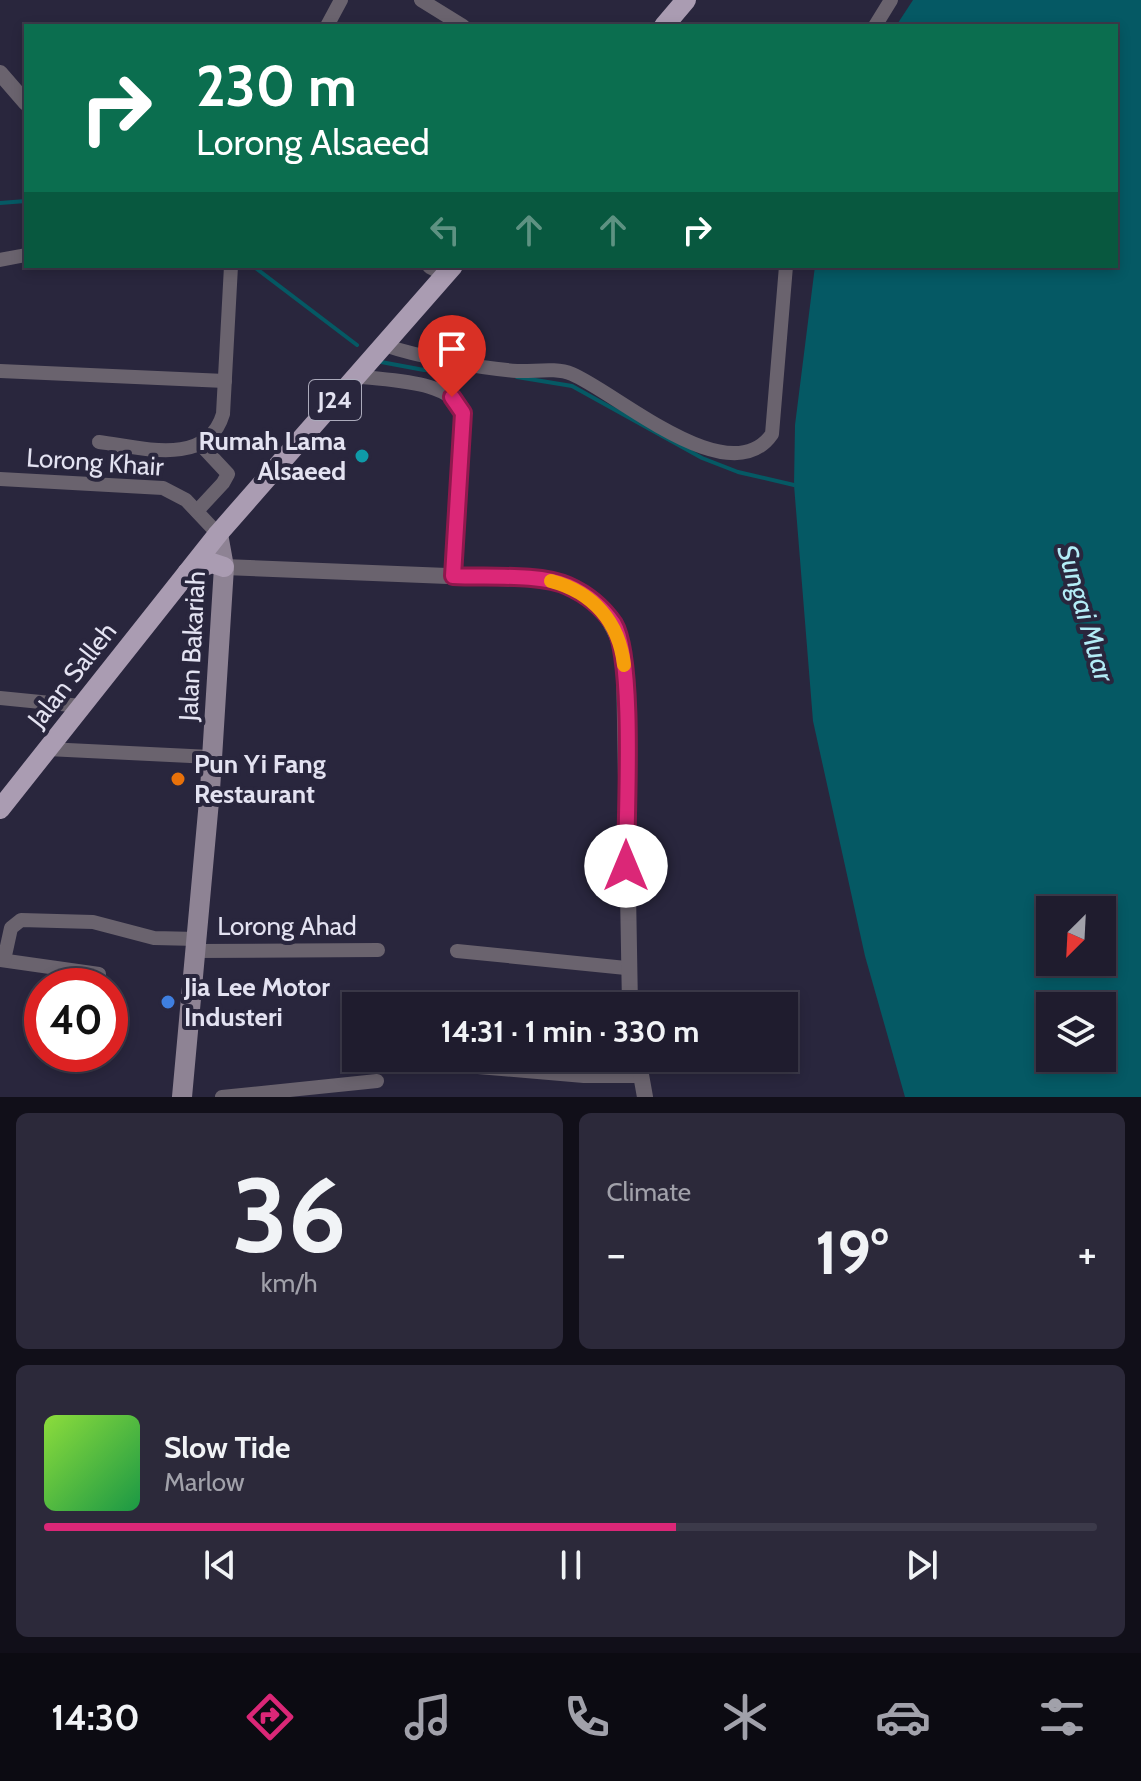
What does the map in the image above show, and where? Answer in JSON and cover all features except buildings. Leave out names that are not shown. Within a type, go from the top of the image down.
[{"type":"main road","points":[[666,24],[675,0]]},
{"type":"main road","points":[[666,24],[686,0]]},
{"type":"main road","name":"J24","points":[[186,574],[384,345],[443,269]]},
{"type":"main road","name":"Jalan Bakariah","points":[[182,1097],[224,567],[218,534]]},
{"type":"main road","points":[[186,574],[212,563],[224,567]]},
{"type":"main road","name":"Jalan Salleh","points":[[0,808],[186,574]]},
{"type":"street","points":[[421,0],[460,24]]},
{"type":"street","points":[[876,24],[891,0]]},
{"type":"street","points":[[328,24],[341,2]]},
{"type":"street","points":[[3,84],[24,101]]},
{"type":"street","points":[[0,260],[24,255]]},
{"type":"street","points":[[99,442],[182,451],[200,444],[221,420],[231,268]]},
{"type":"street","points":[[384,345],[497,369],[562,371],[679,438],[721,452],[741,453],[764,446],[772,434],[786,268]]},
{"type":"street","points":[[0,371],[225,381]]},
{"type":"street","points":[[356,376],[439,390],[460,404],[463,413],[453,576]]},
{"type":"street","points":[[197,511],[228,474],[200,444]]},
{"type":"street","name":"Lorong Khair","points":[[0,479],[163,488],[175,492],[218,534]]},
{"type":"street","points":[[224,567],[549,580],[567,585],[593,600],[614,625],[620,642],[625,680],[629,992]]},
{"type":"street","points":[[0,698],[81,706]]},
{"type":"street","points":[[47,749],[211,757]]},
{"type":"street","name":"Lorong Ahad","points":[[2,960],[11,928],[21,920],[101,923],[154,938],[196,945],[378,950]]},
{"type":"street","points":[[457,951],[626,968]]},
{"type":"street","points":[[2,960],[57,968]]},
{"type":"street","points":[[537,1072],[642,1076]]},
{"type":"street","points":[[641,1072],[645,1097]]},
{"type":"street","points":[[222,1097],[377,1081]]},
{"type":"water","name":"Sungai Muar","points":[[913,0],[1141,0],[1141,1097],[905,1097],[865,956],[813,721],[794,485],[795,425],[815,268],[1118,268],[1118,24],[897,24]]},
{"type":"waterway","points":[[0,203],[24,201]]},
{"type":"waterway","points":[[256,268],[357,345]]},
{"type":"waterway","points":[[381,362],[424,370],[453,369]]},
{"type":"waterway","points":[[517,377],[572,386],[702,458],[738,472],[794,485]]},
{"type":"slow traffic","points":[[551,581],[567,585],[593,600],[614,625],[624,665]]},
{"type":"place","name":"Rumah Lama Alsaeed","points":[[362,456]]},
{"type":"place","name":"Pun Yi Fang Restaurant","points":[[178,779]]},
{"type":"place","name":"Jia Lee Motor Industeri","points":[[168,1002]]},
{"type":"route","points":[[452,397],[460,404],[463,413],[453,576],[549,580],[567,585],[593,600],[614,625],[624,665],[626,866]]}]
